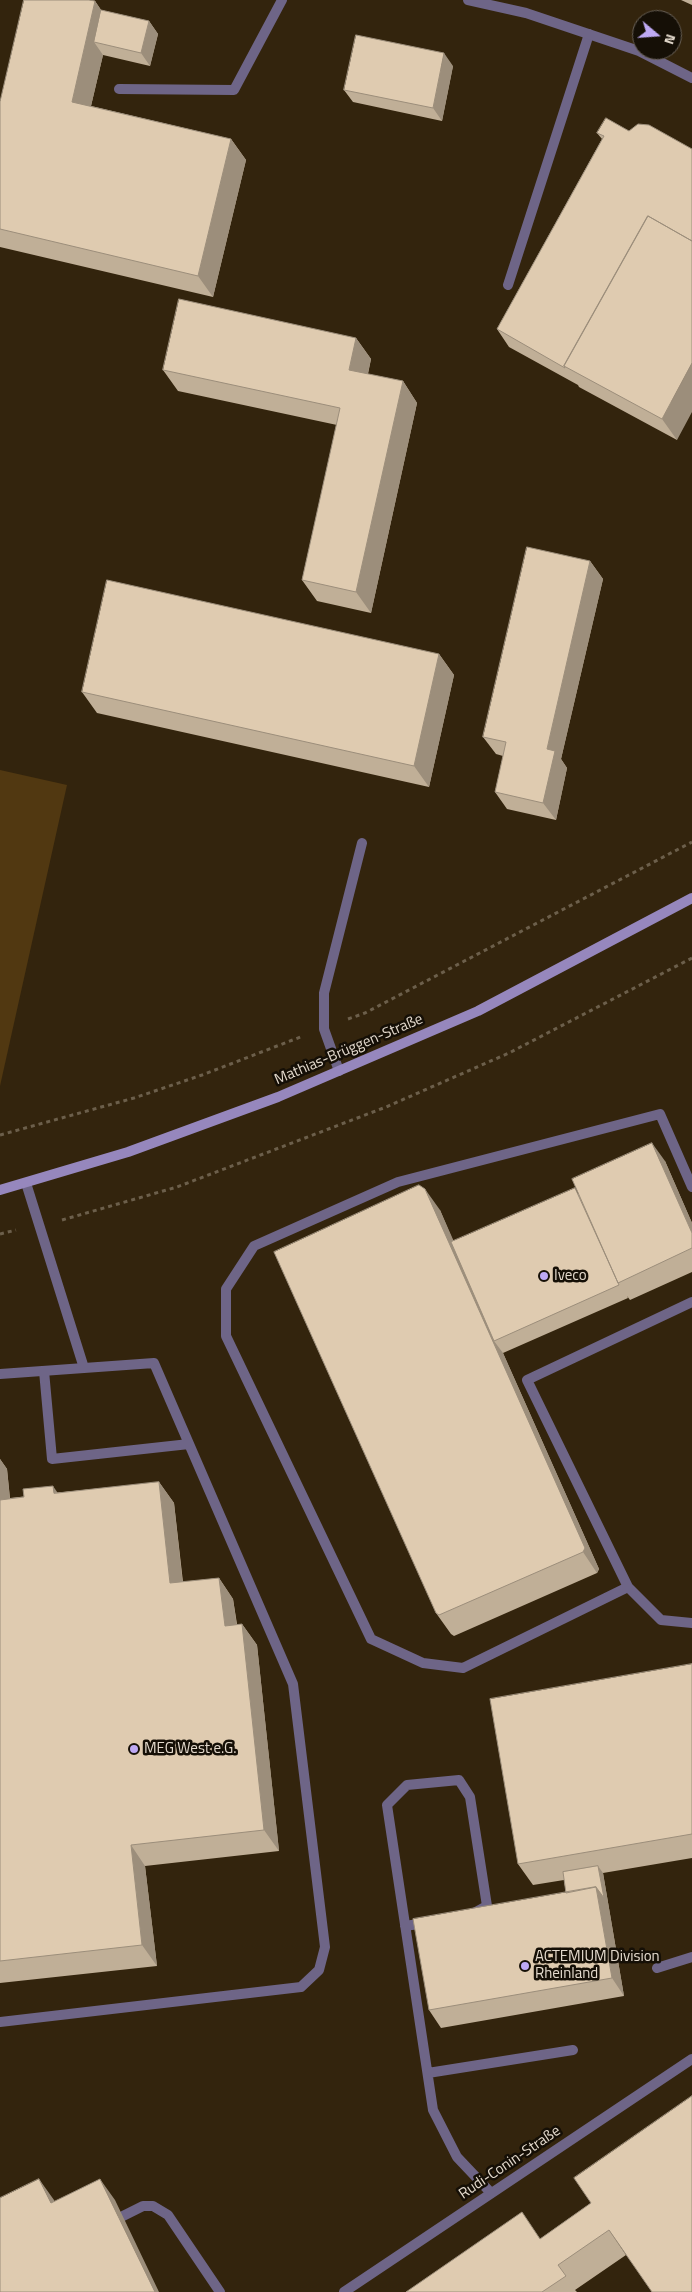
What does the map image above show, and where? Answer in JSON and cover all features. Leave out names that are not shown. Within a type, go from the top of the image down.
[{"type":"street","points":[[119,89],[234,90],[282,0]]},
{"type":"street","points":[[468,0],[526,13],[639,51],[692,78]]},
{"type":"street","points":[[508,285],[589,34]]},
{"type":"street","points":[[339,1071],[324,1029],[324,993],[362,843]]},
{"type":"street","name":"Mathias-Brüggen-Straße","points":[[0,1190],[128,1152],[278,1097],[478,1011],[692,898]]},
{"type":"street","points":[[628,1587],[463,1668],[423,1663],[371,1639],[226,1336],[226,1289],[254,1246],[398,1182],[660,1114],[692,1187]]},
{"type":"street","points":[[26,1183],[84,1368]]},
{"type":"street","points":[[692,1302],[527,1380],[628,1587],[661,1620],[692,1624]]},
{"type":"street","points":[[0,1374],[154,1363],[293,1684],[325,1947],[319,1970],[300,1987],[0,2022]]},
{"type":"street","points":[[44,1371],[52,1459],[189,1444]]},
{"type":"street","points":[[464,1916],[474,1914],[487,1906],[470,1797],[459,1780],[407,1786],[387,1805],[433,2110],[457,2157],[491,2193]]},
{"type":"street","points":[[405,1926],[434,1921]]},
{"type":"street","points":[[657,1968],[692,1957]]},
{"type":"street","points":[[428,2073],[573,2050]]},
{"type":"street","name":"Rudi-Conin-Straße","points":[[344,2292],[692,2058]]},
{"type":"street","points":[[123,2216],[143,2206],[153,2206],[168,2215],[220,2292]]},
{"type":"path","points":[[0,1135],[143,1095],[202,1075],[365,1013],[692,842]]},
{"type":"path","points":[[0,1234],[58,1221],[178,1188],[386,1107],[510,1053],[692,958]]},
{"type":"shaded area","points":[[0,770],[67,785],[0,1086]]},
{"type":"building","points":[[24,0],[95,1],[72,102],[231,139],[198,276],[0,229],[0,102]]},
{"type":"building","points":[[101,10],[149,21],[141,53],[94,42]]},
{"type":"building","points":[[356,35],[444,53],[433,108],[344,90]]},
{"type":"building","points":[[606,118],[629,131],[638,124],[649,125],[692,149],[692,241],[648,216],[564,366],[565,368],[497,329],[604,136],[597,133]]},
{"type":"building","points":[[648,216],[692,241],[692,363],[662,419],[564,366]]},
{"type":"building","points":[[179,299],[356,338],[349,370],[403,381],[356,592],[302,580],[340,408],[163,370]]},
{"type":"building","points":[[527,547],[590,561],[547,749],[555,751],[543,803],[495,792],[506,742],[483,737]]},
{"type":"building","points":[[107,580],[439,654],[414,766],[82,692]]},
{"type":"building","points":[[652,1143],[692,1233],[692,1248],[618,1283],[572,1179]]},
{"type":"building","points":[[419,1185],[425,1189],[585,1548],[583,1552],[439,1615],[436,1613],[274,1252]]},
{"type":"building","name":"Iveco","points":[[575,1188],[619,1285],[494,1341],[451,1242]]},
{"type":"building","name":"MEG West e.G.","points":[[159,1482],[170,1583],[219,1578],[225,1626],[242,1624],[264,1830],[131,1845],[142,1945],[0,1961],[0,1500],[24,1497],[23,1489],[53,1486],[54,1493]]},
{"type":"building","points":[[692,1664],[692,1834],[518,1864],[490,1699]]},
{"type":"building","points":[[598,1866],[604,1898],[596,1887],[566,1893],[563,1872]]},
{"type":"building","name":"ACTEMIUM Division Rheinland","points":[[596,1887],[612,1978],[429,2010],[413,1919]]},
{"type":"building","points":[[692,2096],[692,2292],[652,2292],[609,2230],[558,2265],[566,2276],[542,2292],[406,2292],[522,2212],[540,2239],[591,2203],[574,2178]]},
{"type":"building","points":[[39,2179],[51,2203],[100,2179],[155,2292],[0,2292],[0,2198]]},
{"type":"place","name":"Iveco","points":[[544,1276]]},
{"type":"place","name":"MEG West e.G.","points":[[134,1749]]},
{"type":"place","name":"ACTEMIUM Division Rheinland","points":[[525,1966]]}]
